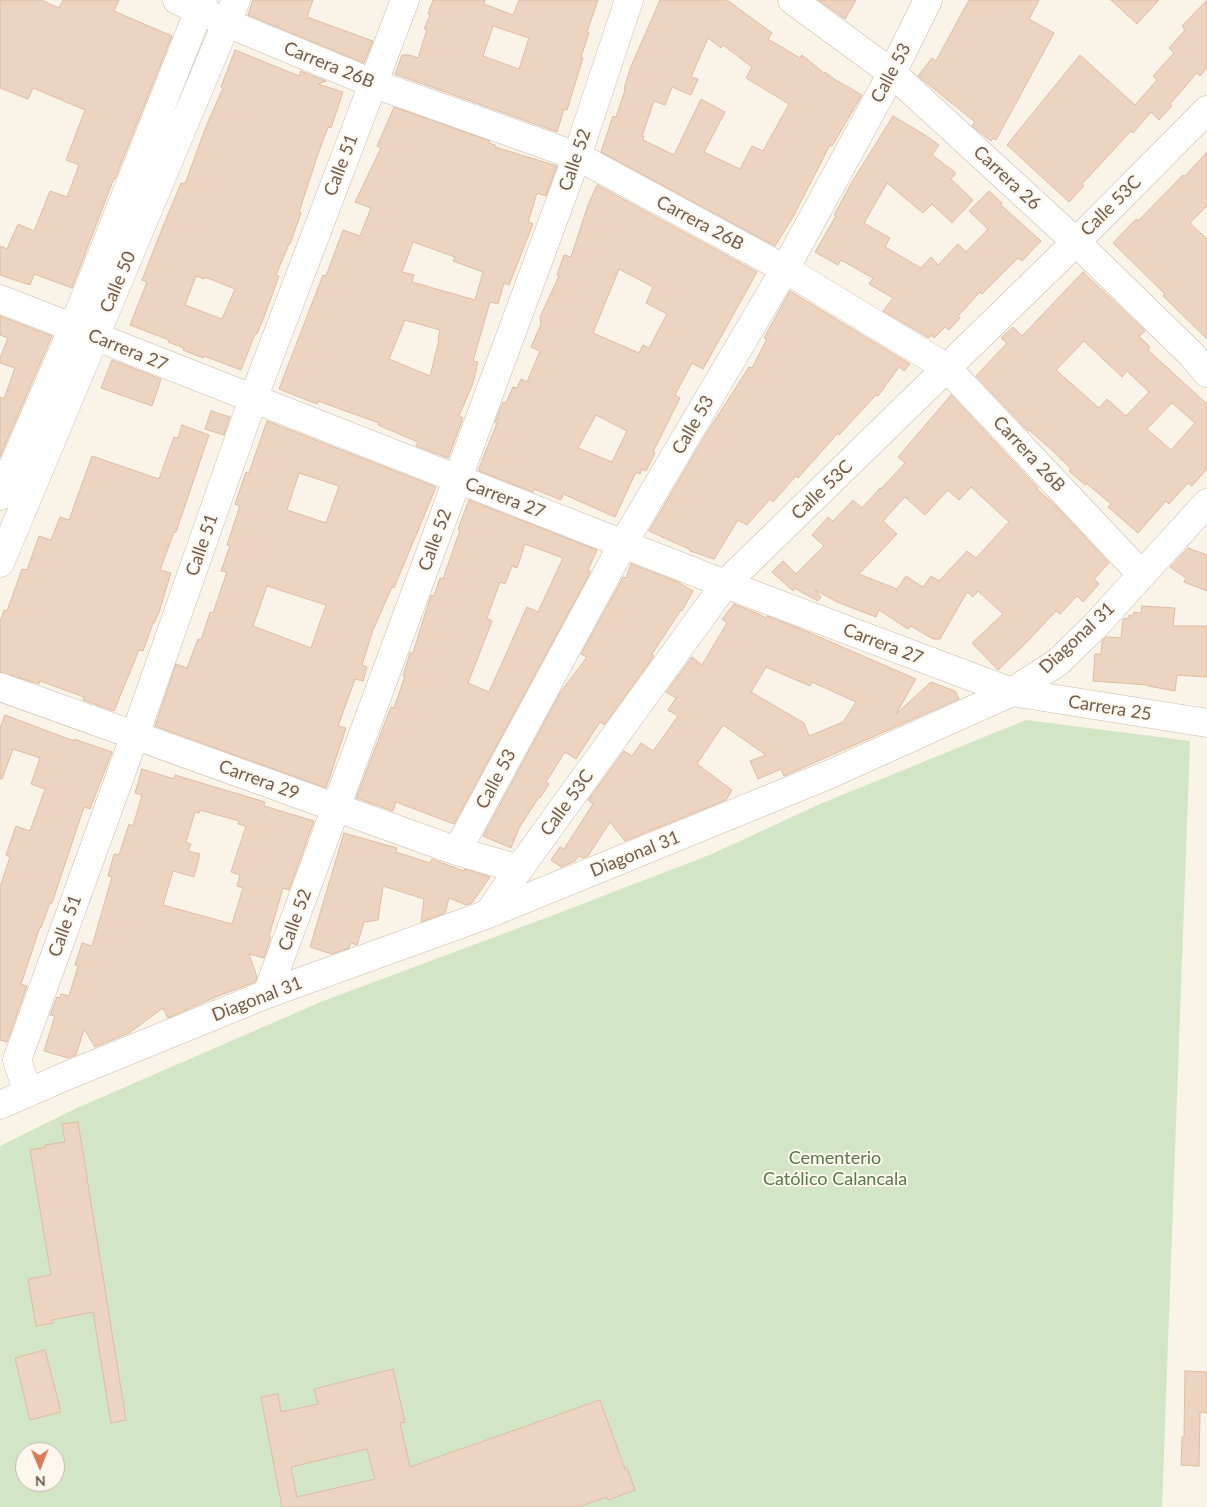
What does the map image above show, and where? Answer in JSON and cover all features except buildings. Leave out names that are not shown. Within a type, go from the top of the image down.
[{"type":"street","name":"Calle 51","points":[[28,1093],[8,1057],[135,735],[253,399],[405,0]]},
{"type":"street","name":"Calle 52","points":[[267,994],[577,156],[629,0]]},
{"type":"street","name":"Carrera 26","points":[[792,0],[892,73],[1076,242],[1192,356],[1207,374]]},
{"type":"street","name":"Calle 53","points":[[457,851],[623,544],[785,269],[892,73],[928,0]]},
{"type":"street","name":"Carrera 26B","points":[[193,3],[232,11],[372,83],[577,156],[785,269],[947,368],[1142,574]]},
{"type":"street","name":"Calle 50","points":[[0,564],[84,333],[193,3]]},
{"type":"street","name":"Calle 50","points":[[0,496],[84,333],[232,11]]},
{"type":"street","name":"Calle 53C","points":[[488,914],[725,584],[1076,242],[1207,110]]},
{"type":"street","name":"Carrera 27","points":[[0,299],[725,584],[1012,692]]},
{"type":"street","name":"Diagonal 31","points":[[0,1105],[267,994],[488,914],[828,775],[1012,692],[1058,662],[1096,624],[1207,503]]},
{"type":"street","name":"Carrera 29","points":[[0,687],[457,851],[519,869]]},
{"type":"street","name":"Carrera 25","points":[[1012,692],[1207,723]]},
{"type":"green space","name":"Cementerio Católico Calancala","points":[[1026,720],[1190,741],[1162,1507],[0,1507],[0,1146],[77,1108],[323,1001],[712,854],[820,804]]}]
